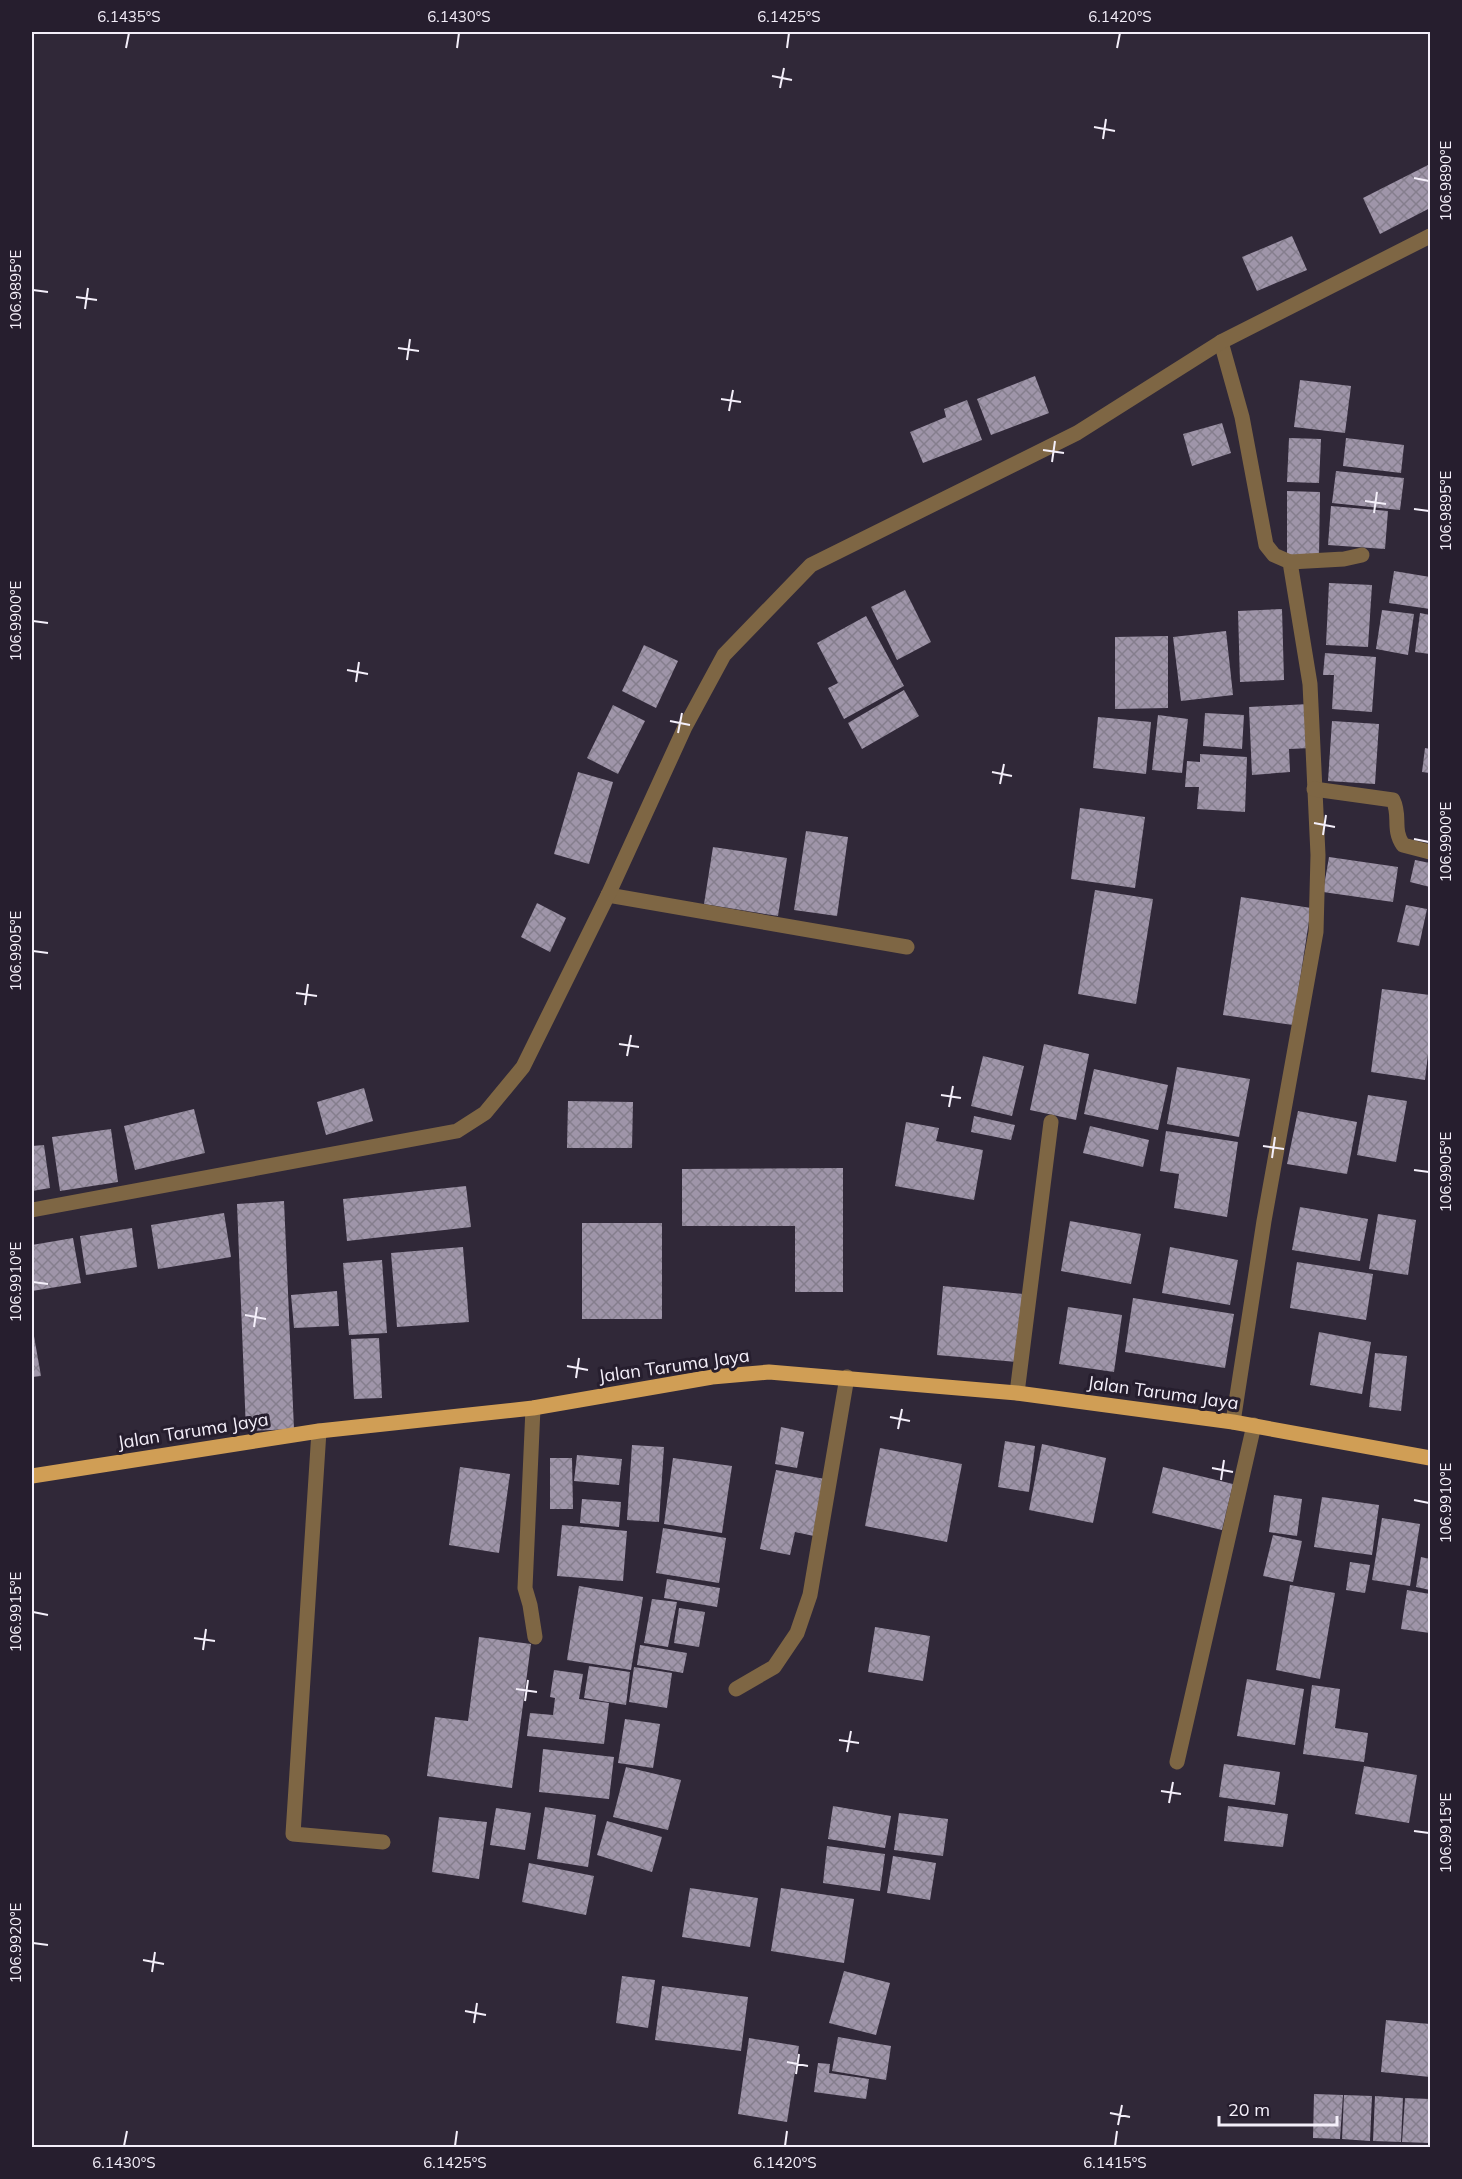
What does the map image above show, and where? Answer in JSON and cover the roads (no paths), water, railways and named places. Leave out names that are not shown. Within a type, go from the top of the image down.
[{"type":"main road","name":"Jalan Taruma Jaya","points":[[32,1476],[319,1431],[532,1408],[712,1377],[769,1372],[1017,1393],[1254,1425],[1431,1458]]},
{"type":"street","points":[[32,1210],[457,1131],[485,1113],[523,1067],[608,895],[685,727],[724,655],[811,565],[1077,433],[1221,342],[1431,236]]},
{"type":"street","points":[[1221,342],[1242,417],[1266,545],[1274,555],[1290,562],[1344,559],[1362,555]]},
{"type":"street","points":[[1233,1422],[1266,1209],[1316,932],[1318,855],[1310,684],[1290,562]]},
{"type":"street","points":[[1314,789],[1393,800],[1396,807],[1397,836],[1403,845],[1431,852]]},
{"type":"street","points":[[608,895],[907,947]]},
{"type":"street","points":[[1017,1393],[1051,1122]]},
{"type":"street","points":[[736,1689],[774,1668],[797,1634],[810,1595],[847,1377]]},
{"type":"street","points":[[532,1408],[525,1588],[535,1637]]},
{"type":"street","points":[[1177,1762],[1254,1425]]},
{"type":"street","points":[[319,1431],[293,1834],[382,1842]]}]
